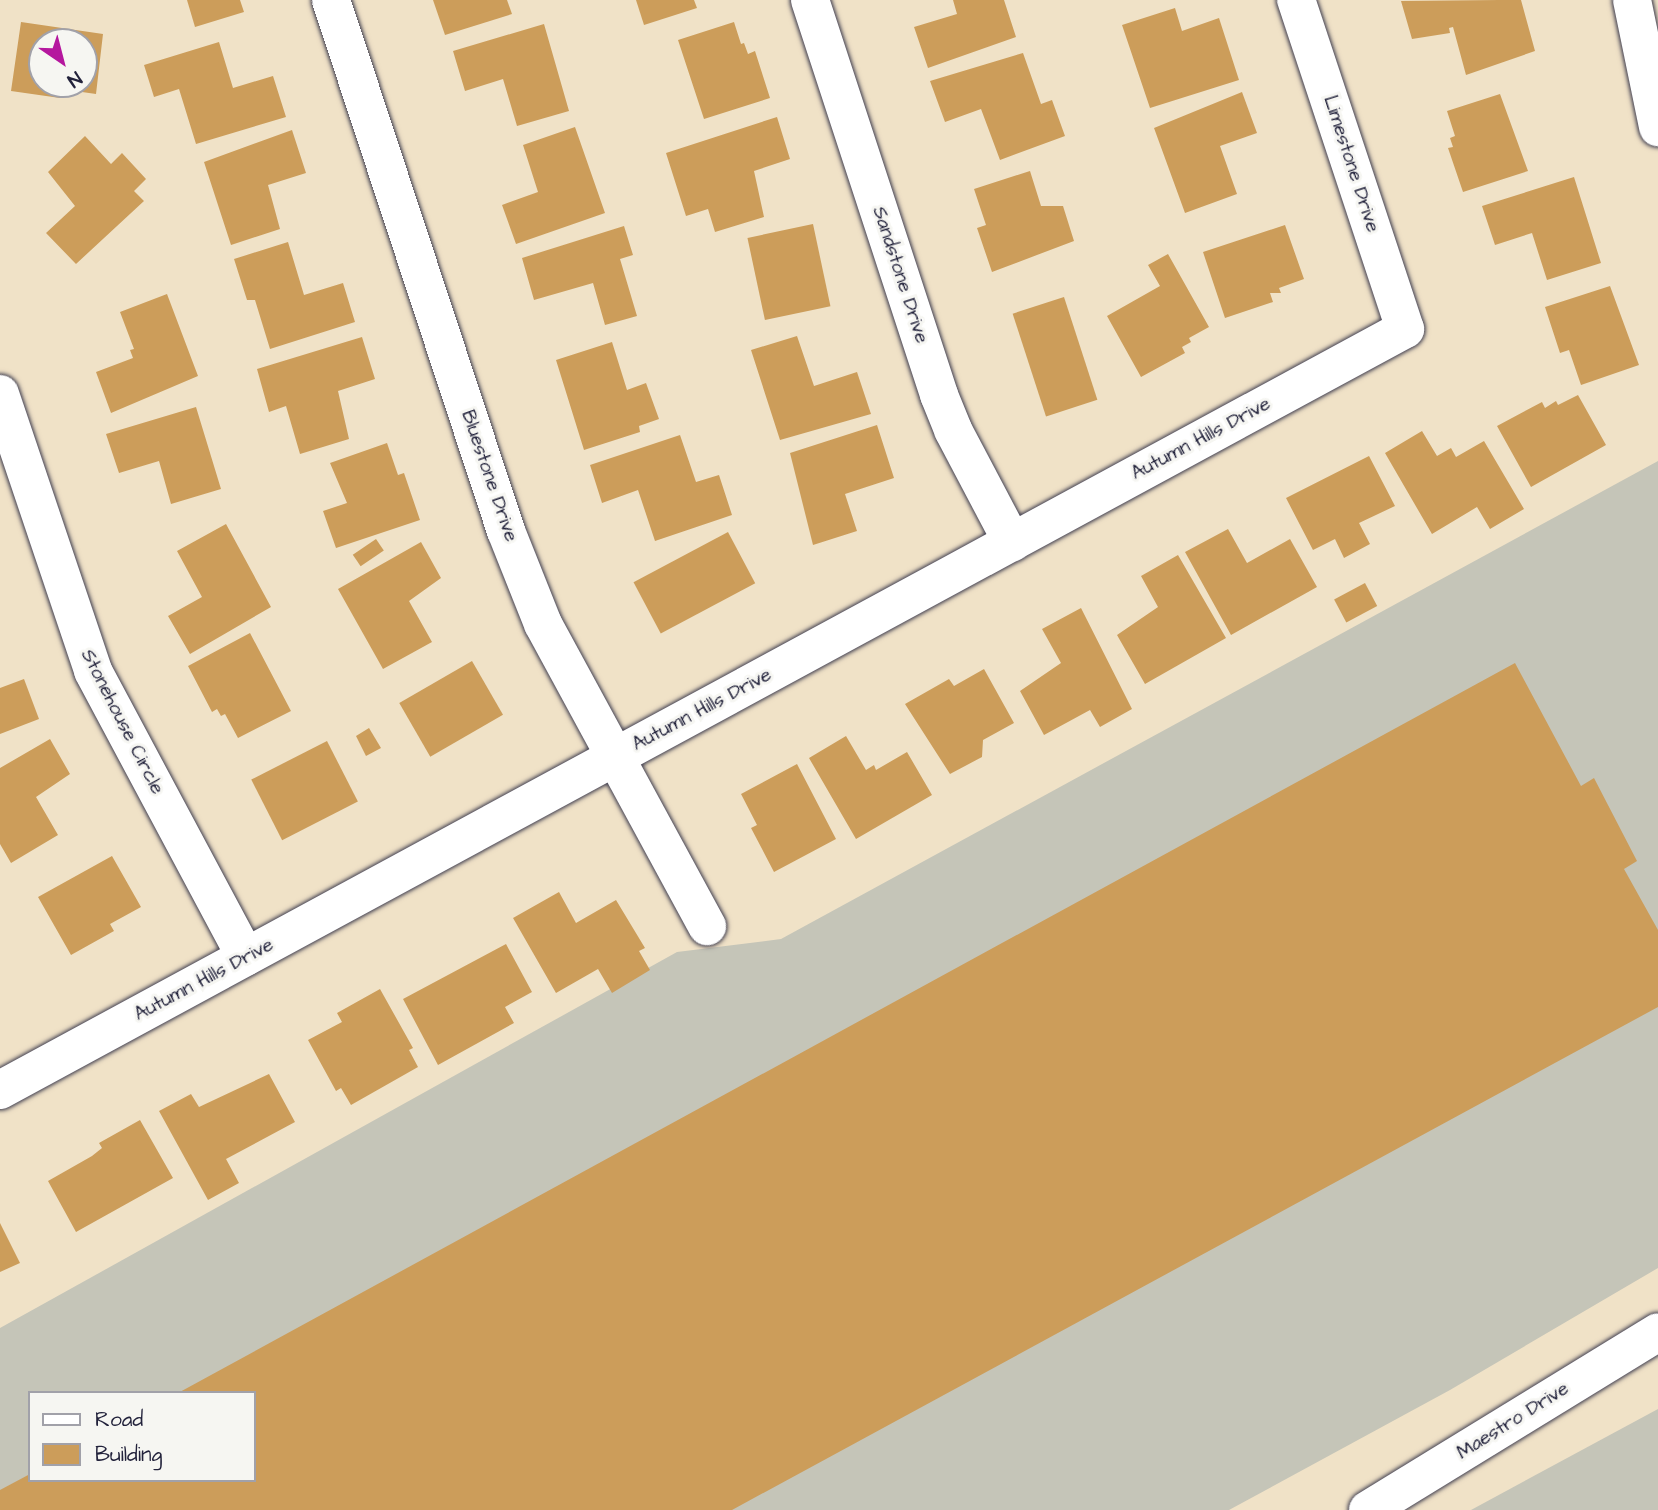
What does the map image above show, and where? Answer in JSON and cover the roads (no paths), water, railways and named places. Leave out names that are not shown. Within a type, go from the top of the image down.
[{"type":"street","name":"Bluestone Drive","points":[[331,0],[506,531],[543,624],[613,758],[707,926]]},
{"type":"street","name":"Sandstone Drive","points":[[810,0],[939,395],[953,430],[1012,542]]},
{"type":"street","name":"Limestone Drive","points":[[1297,0],[1405,329]]},
{"type":"street","points":[[1632,0],[1658,127]]},
{"type":"street","name":"Autumn Hills Drive","points":[[0,1090],[1405,329]]},
{"type":"street","name":"Stonehouse Circle","points":[[0,394],[93,671],[246,957]]},
{"type":"street","name":"Maestro Drive","points":[[1368,1510],[1658,1332]]}]
